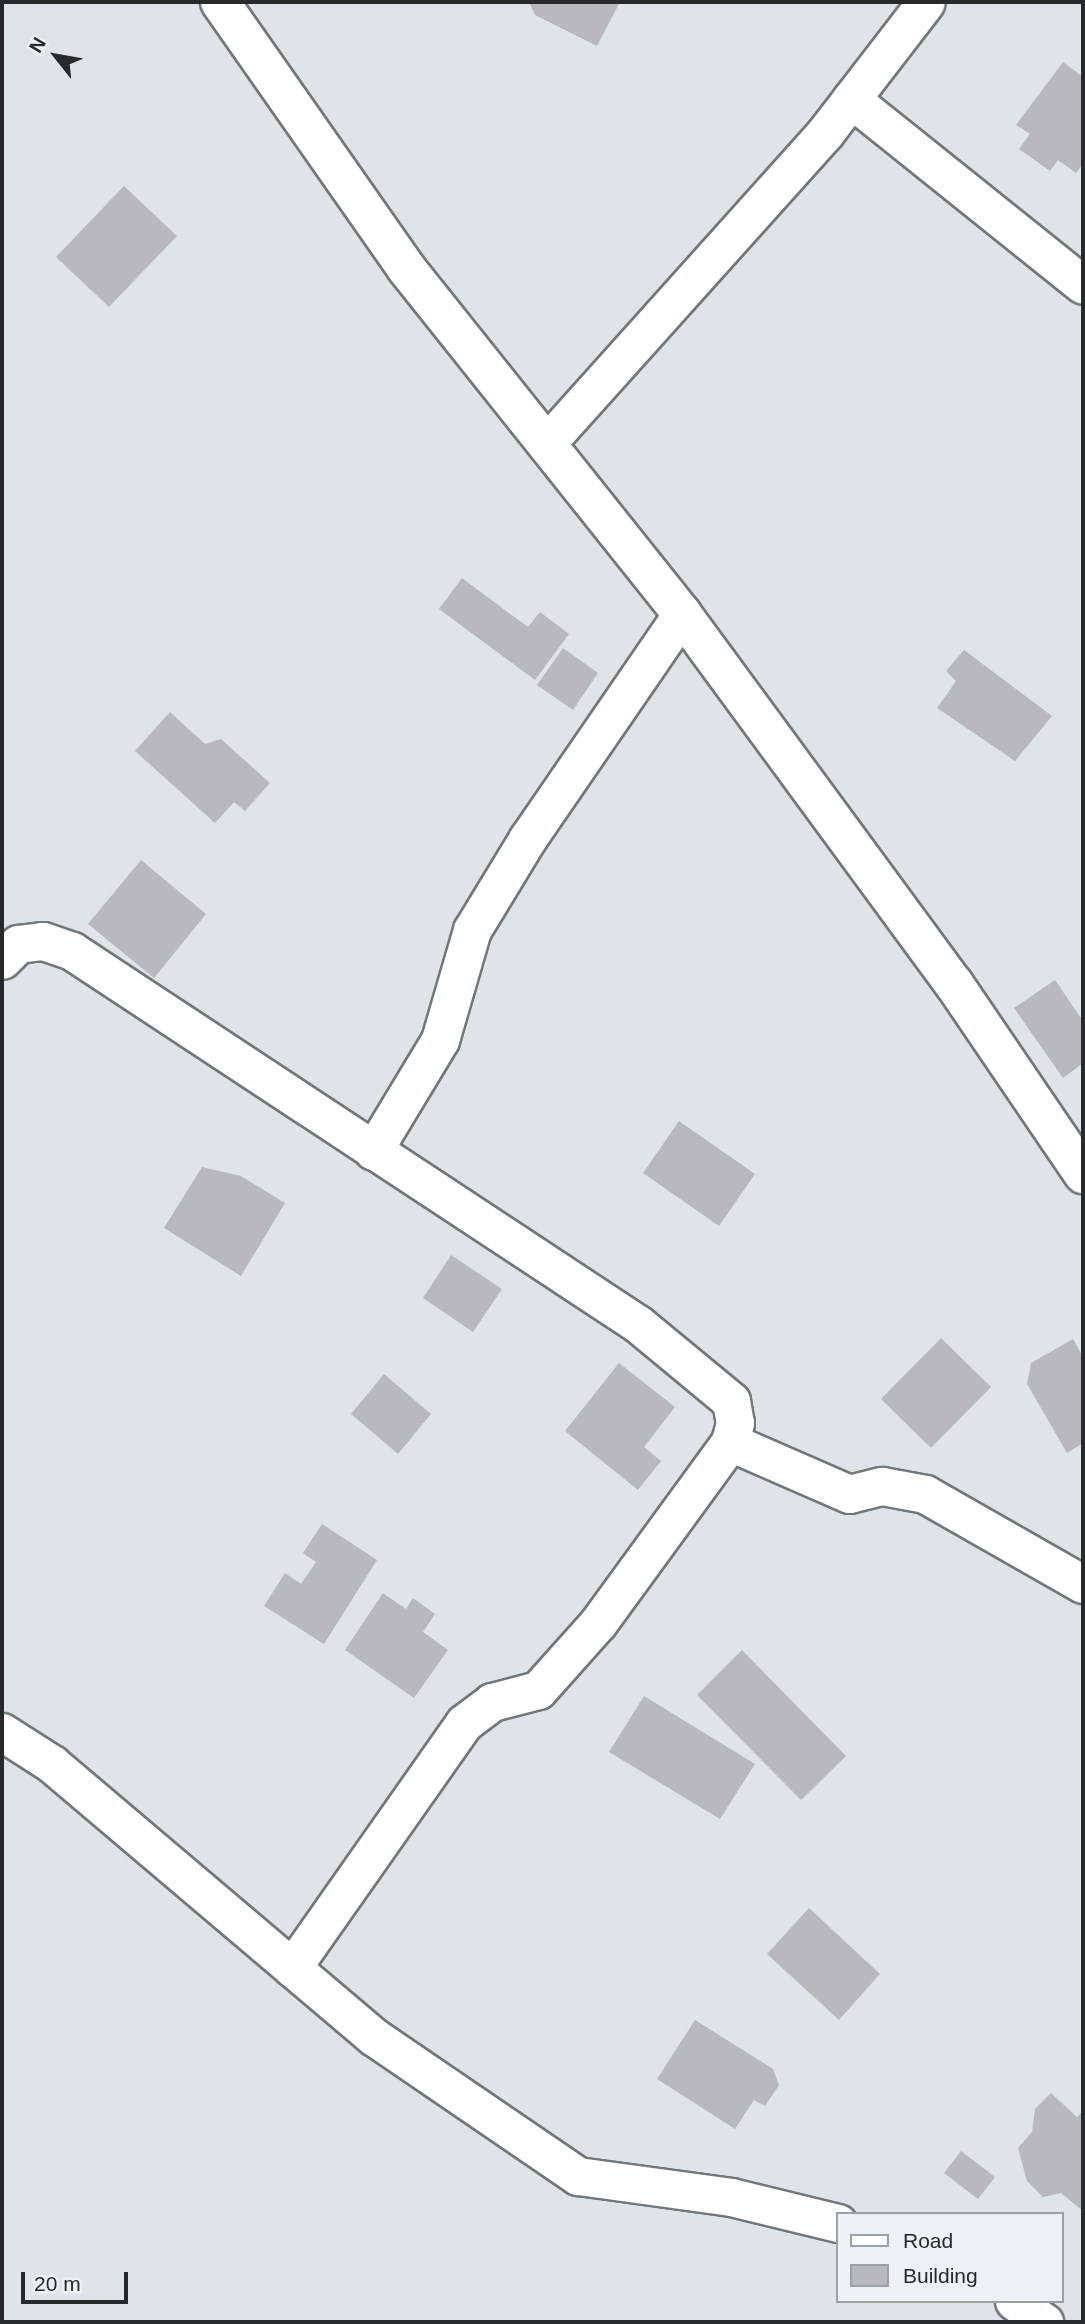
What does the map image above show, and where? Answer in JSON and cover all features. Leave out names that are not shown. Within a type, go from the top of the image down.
[{"type":"street","points":[[220,2],[405,268],[682,614],[954,984],[1083,1174]]},
{"type":"street","points":[[546,444],[851,99],[926,2]]},
{"type":"street","points":[[851,99],[1083,285]]},
{"type":"street","points":[[373,1151],[440,1040],[472,930],[528,838],[682,614]]},
{"type":"street","points":[[2,960],[18,944],[43,942],[72,951],[638,1324],[731,1401],[735,1423],[730,1442],[557,1672],[538,1690],[492,1702],[464,1723],[292,1968]]},
{"type":"street","points":[[730,1442],[849,1494],[882,1486],[925,1494],[1083,1584]]},
{"type":"street","points":[[2,1732],[52,1764],[374,2037],[578,2176],[731,2197],[836,2223]]},
{"type":"street","points":[[1017,2303],[1044,2322]]},
{"type":"building","points":[[529,2],[620,2],[597,46],[535,15]]},
{"type":"building","points":[[1063,62],[1083,77],[1083,164],[1076,173],[1058,160],[1050,171],[1019,149],[1030,134],[1016,125]]},
{"type":"building","points":[[124,186],[177,236],[109,307],[56,257]]},
{"type":"building","points":[[462,578],[528,627],[540,612],[569,634],[535,680],[439,609]]},
{"type":"building","points":[[563,648],[598,673],[573,710],[537,685]]},
{"type":"building","points":[[964,650],[1052,716],[1015,761],[937,708],[956,681],[946,671]]},
{"type":"building","points":[[170,712],[205,744],[221,739],[270,783],[245,811],[234,802],[215,823],[135,751]]},
{"type":"building","points":[[141,860],[206,914],[154,978],[88,924]]},
{"type":"building","points":[[1055,980],[1083,1021],[1083,1063],[1063,1078],[1014,1008]]},
{"type":"building","points":[[679,1121],[755,1174],[719,1226],[643,1173]]},
{"type":"building","points":[[202,1167],[241,1176],[285,1203],[241,1276],[164,1228]]},
{"type":"building","points":[[451,1255],[502,1289],[473,1332],[423,1298]]},
{"type":"building","points":[[941,1338],[991,1387],[931,1448],[881,1399]]},
{"type":"building","points":[[1073,1339],[1083,1357],[1083,1443],[1067,1453],[1027,1384],[1031,1363]]},
{"type":"building","points":[[619,1363],[675,1407],[644,1447],[661,1461],[638,1490],[565,1431]]},
{"type":"building","points":[[384,1374],[431,1414],[398,1454],[351,1414]]},
{"type":"building","points":[[322,1524],[377,1560],[324,1644],[264,1606],[285,1573],[301,1584],[316,1562],[303,1553]]},
{"type":"building","points":[[383,1593],[406,1609],[413,1598],[435,1614],[423,1632],[448,1650],[414,1698],[345,1650]]},
{"type":"building","points":[[742,1650],[846,1756],[801,1800],[697,1695]]},
{"type":"building","points":[[644,1696],[755,1764],[720,1819],[609,1752]]},
{"type":"building","points":[[809,1908],[880,1974],[839,2020],[767,1954]]},
{"type":"building","points":[[695,2020],[773,2069],[779,2085],[765,2106],[754,2100],[735,2129],[657,2079]]},
{"type":"building","points":[[1051,2093],[1077,2117],[1083,2111],[1083,2211],[1061,2193],[1043,2197],[1027,2181],[1018,2148],[1032,2132],[1035,2109]]},
{"type":"building","points":[[961,2151],[995,2177],[978,2199],[944,2173]]}]
